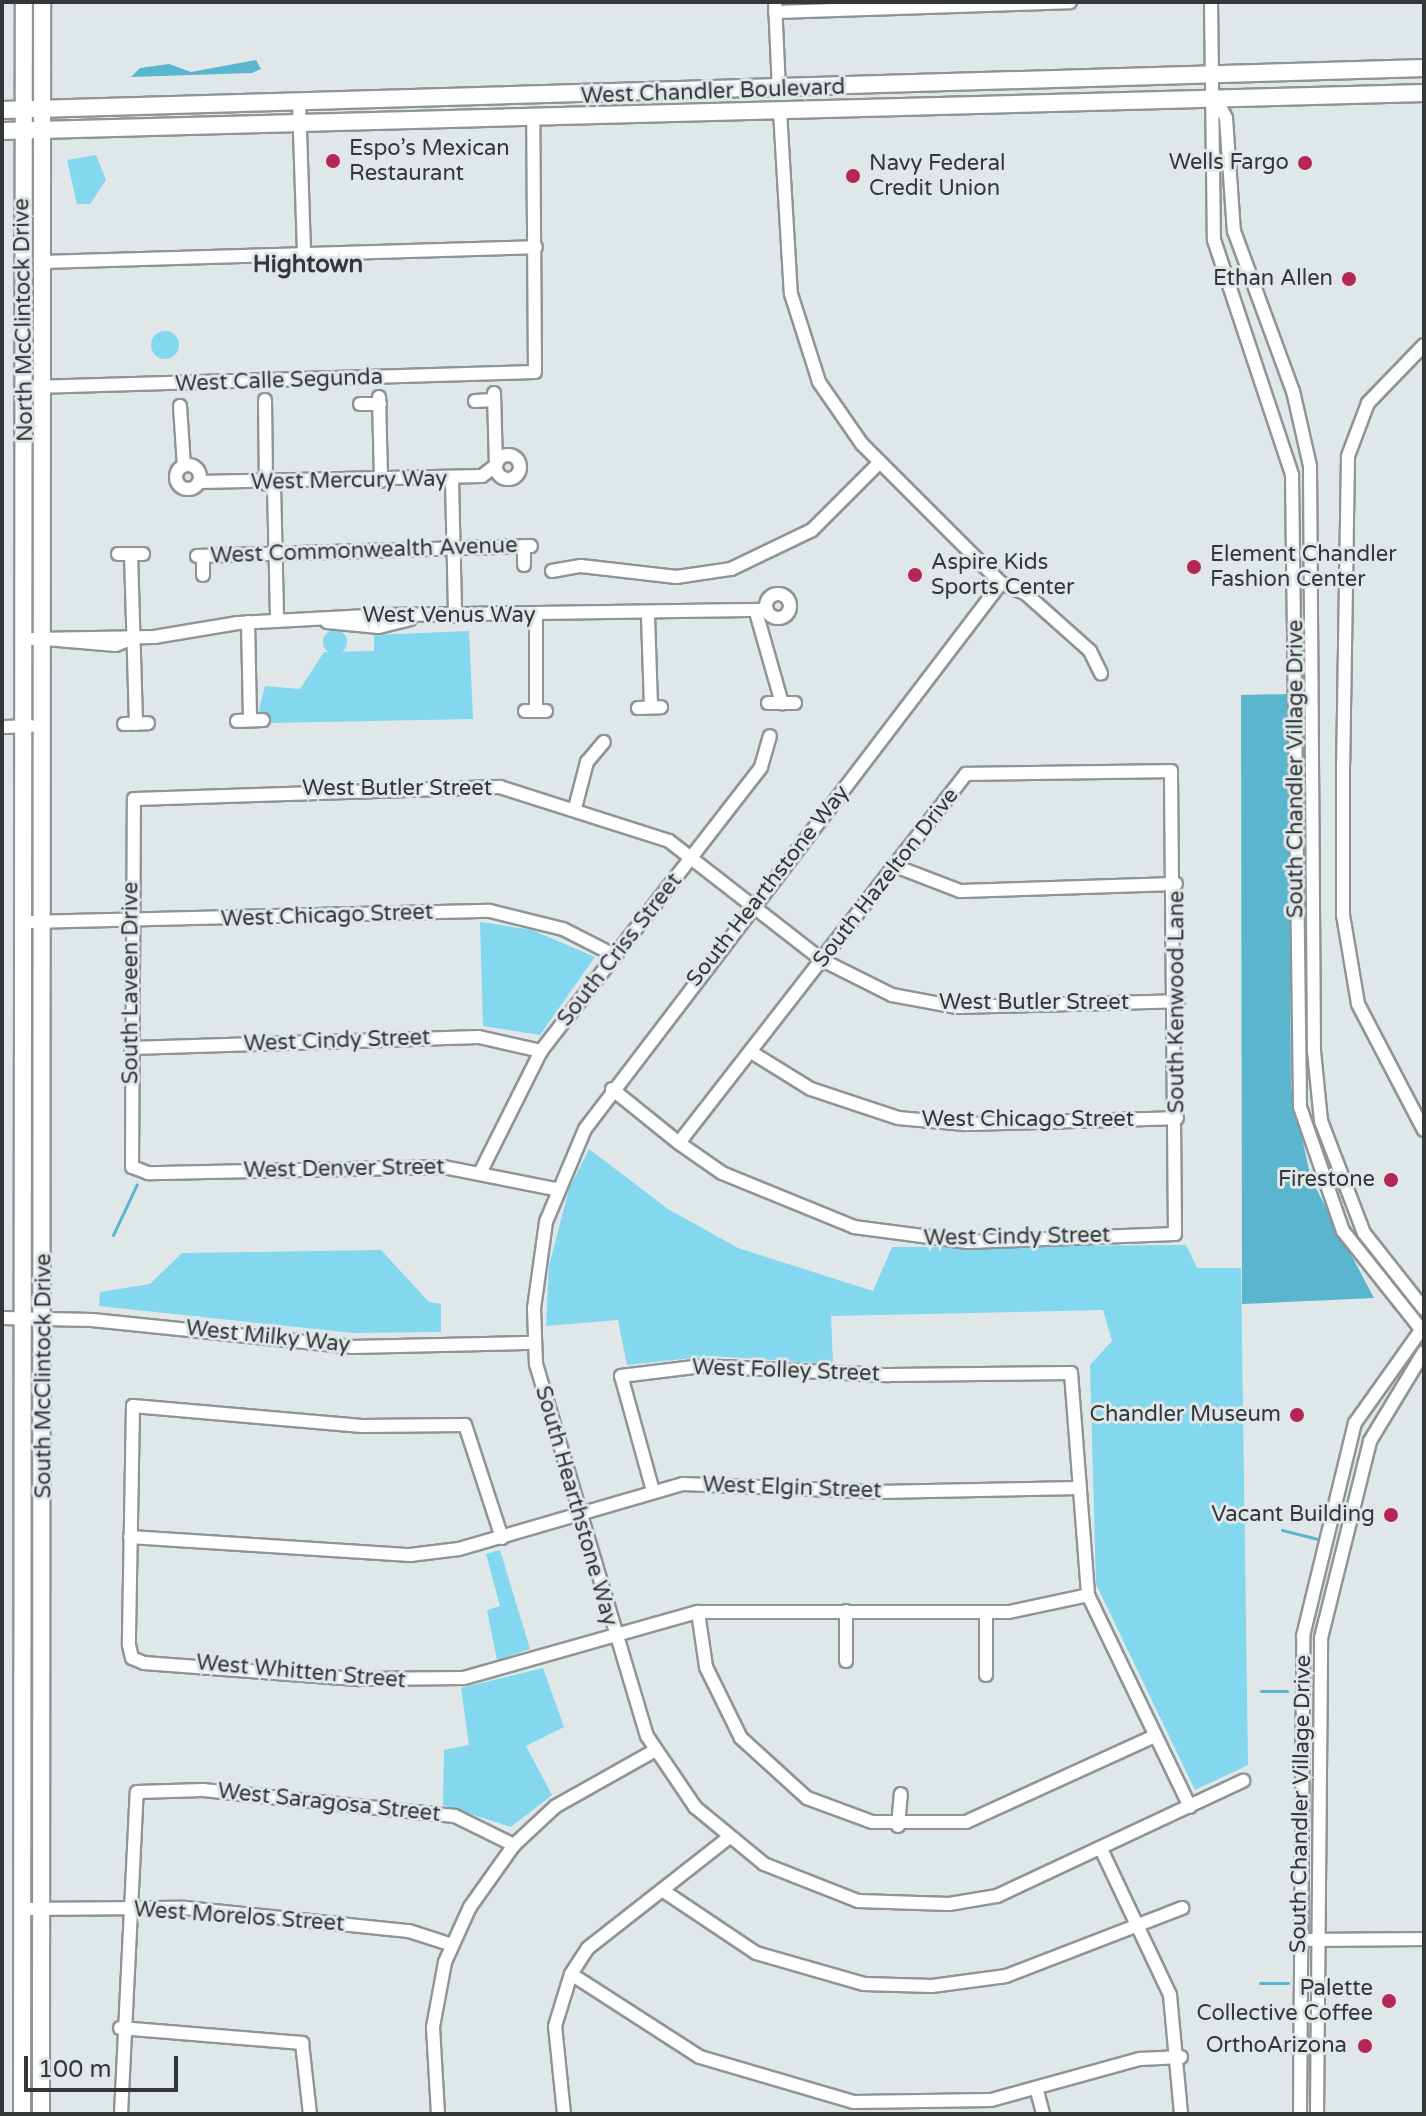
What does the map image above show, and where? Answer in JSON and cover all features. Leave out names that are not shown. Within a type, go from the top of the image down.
[{"type":"main road","name":"North McClintock Drive","points":[[24,2],[22,131],[28,639]]},
{"type":"main road","name":"North McClintock Drive","points":[[42,2],[40,262],[46,639]]},
{"type":"main road","name":"West Chandler Boulevard","points":[[2,131],[533,117],[1215,75],[1424,68]]},
{"type":"main road","name":"West Chandler Boulevard","points":[[2,110],[299,101],[1216,99],[1424,93]]},
{"type":"main road","name":"South McClintock Drive","points":[[28,639],[45,1318],[41,2114]]},
{"type":"main road","name":"South McClintock Drive","points":[[22,2114],[26,1318],[46,639]]},
{"type":"street","points":[[1070,2],[775,7],[790,280],[801,337],[831,404],[880,462],[1001,583],[1025,593],[1090,651],[1101,674]]},
{"type":"street","points":[[1211,2],[1216,99]]},
{"type":"street","name":"South Chandler Village Drive","points":[[1216,99],[1226,118],[1232,220],[1297,404],[1310,466],[1314,1051],[1321,1121],[1364,1233],[1424,1309]]},
{"type":"street","name":"South Chandler Village Drive","points":[[1216,99],[1210,119],[1212,228],[1292,475],[1300,1107],[1343,1231],[1423,1330],[1355,1423],[1303,1636],[1300,2114]]},
{"type":"street","points":[[299,101],[304,255]]},
{"type":"street","points":[[40,262],[536,247],[533,117]]},
{"type":"street","points":[[1212,228],[1232,220]]},
{"type":"street","name":"West Calle Segunda","points":[[24,386],[42,388],[535,372],[536,247]]},
{"type":"street","points":[[1424,345],[1368,403],[1348,456],[1343,764],[1343,915],[1358,1004],[1424,1130]]},
{"type":"street","name":"West Mercury Way","points":[[199,482],[270,484],[482,476],[496,465],[494,397],[475,401]]},
{"type":"street","points":[[28,639],[133,638],[248,622],[277,621],[265,400]]},
{"type":"street","points":[[360,404],[379,400],[381,481]]},
{"type":"street","points":[[180,406],[184,466],[179,486],[199,482],[196,468],[184,466]]},
{"type":"street","points":[[552,571],[581,566],[676,577],[731,569],[812,530],[880,462]]},
{"type":"street","points":[[452,479],[455,616]]},
{"type":"street","name":"West Commonwealth Avenue","points":[[203,575],[200,556],[527,546],[524,565]]},
{"type":"street","points":[[131,554],[136,724]]},
{"type":"street","name":"South Hearthstone Way","points":[[1001,583],[612,1089],[555,1189],[539,1258],[535,1343],[547,1415],[613,1636],[654,1751],[727,1839],[818,1889],[903,1906],[997,1896],[1102,1851],[1243,1781]]},
{"type":"street","name":"West Venus Way","points":[[277,621],[318,619],[355,628],[413,617],[536,614],[648,616],[762,611],[782,703]]},
{"type":"street","points":[[536,614],[536,711]]},
{"type":"street","points":[[648,616],[650,707]]},
{"type":"street","points":[[237,721],[257,720],[248,622]]},
{"type":"street","points":[[2,727],[28,727],[46,716]]},
{"type":"street","name":"South Criss Street","points":[[481,1171],[541,1051],[761,767],[770,736]]},
{"type":"street","points":[[575,808],[587,762],[604,742]]},
{"type":"street","name":"South Hazelton Drive","points":[[679,1143],[966,774],[1171,771]]},
{"type":"street","name":"South Kenwood Lane","points":[[1171,771],[1178,1001],[1175,1234]]},
{"type":"street","name":"West Butler Street","points":[[134,799],[475,784],[644,828],[691,858],[822,960],[863,984],[937,1005],[1178,1001]]},
{"type":"street","name":"South Laveen Drive","points":[[132,1167],[134,799]]},
{"type":"street","points":[[895,866],[960,891],[1176,884]]},
{"type":"street","name":"West Chicago Street","points":[[37,922],[490,911],[563,929],[616,956]]},
{"type":"street","name":"West Cindy Street","points":[[131,1048],[479,1037],[541,1051]]},
{"type":"street","name":"West Chicago Street","points":[[751,1052],[811,1089],[898,1118],[965,1124],[1177,1118]]},
{"type":"street","name":"West Cindy Street","points":[[612,1089],[679,1143],[746,1186],[795,1208],[902,1237],[1175,1234]]},
{"type":"street","name":"West Denver Street","points":[[132,1167],[148,1173],[409,1165],[481,1171],[555,1189]]},
{"type":"street","name":"West Milky Way","points":[[2,1318],[45,1318],[352,1347],[535,1343]]},
{"type":"street","name":"South Chandler Village Drive","points":[[1317,2114],[1316,1940],[1321,1638],[1370,1441],[1424,1352]]},
{"type":"street","name":"West Folley Street","points":[[653,1491],[621,1376],[702,1366],[889,1375],[1071,1373],[1080,1488]]},
{"type":"street","points":[[130,1537],[133,1406],[362,1426],[465,1425],[502,1538]]},
{"type":"street","name":"West Elgin Street","points":[[130,1537],[410,1555],[502,1538],[653,1491],[712,1482],[878,1492],[1080,1488]]},
{"type":"street","points":[[1080,1488],[1088,1595],[1190,1807]]},
{"type":"street","name":"West Whitten Street","points":[[130,1537],[132,1658],[415,1681],[464,1678],[698,1612],[986,1613],[1088,1595]]},
{"type":"street","points":[[846,1611],[846,1661]]},
{"type":"street","points":[[698,1612],[706,1667],[723,1708],[773,1773],[820,1804],[898,1826],[996,1813],[1155,1736]]},
{"type":"street","points":[[986,1613],[986,1675]]},
{"type":"street","points":[[438,2114],[433,2027],[452,1945],[514,1845],[556,1806],[654,1751]]},
{"type":"street","name":"West Saragosa Street","points":[[133,1908],[137,1792],[203,1790],[455,1816],[514,1845]]},
{"type":"street","points":[[898,1826],[901,1794]]},
{"type":"street","points":[[564,2114],[555,2026],[571,1974],[588,1948],[727,1839]]},
{"type":"street","points":[[1102,1851],[1170,1995],[1181,2057],[1181,2114]]},
{"type":"street","points":[[662,1890],[756,1953],[864,1984],[932,1986],[1006,1976],[1136,1922],[1182,1908]]},
{"type":"street","points":[[121,2114],[120,2028],[133,1908]]},
{"type":"street","name":"West Morelos Street","points":[[23,1909],[133,1908],[409,1931],[452,1945]]},
{"type":"street","points":[[1299,1940],[1424,1939]]},
{"type":"street","points":[[571,1974],[647,2027],[753,2078],[854,2102],[916,2110],[1037,2091],[1140,2059],[1181,2057]]},
{"type":"street","points":[[120,2028],[302,2043],[310,2114]]},
{"type":"street","points":[[1037,2091],[1043,2114]]},
{"type":"shaded area","points":[[256,60],[261,69],[252,73],[131,77],[140,68],[169,64],[191,72]]},
{"type":"shaded area","points":[[96,155],[106,180],[90,204],[77,204],[67,160]]},
{"type":"shaded area","points":[[165,331],[175,335],[179,345],[175,355],[165,359],[155,355],[151,345],[155,335]]},
{"type":"shaded area","points":[[330,630],[340,630],[347,637],[347,647],[340,654],[330,654],[323,647],[323,637]]},
{"type":"shaded area","points":[[469,631],[473,719],[271,723],[269,714],[258,714],[265,686],[300,689],[324,652],[374,651],[374,635]]},
{"type":"shaded area","points":[[1288,694],[1291,1087],[1311,1179],[1374,1298],[1242,1304],[1241,695]]},
{"type":"shaded area","points":[[480,922],[532,930],[595,957],[540,1035],[483,1026]]},
{"type":"shaded area","points":[[589,1149],[668,1209],[738,1248],[873,1291],[892,1247],[1186,1245],[1197,1268],[1241,1268],[1248,1765],[1195,1790],[1096,1584],[1090,1365],[1112,1341],[1103,1310],[831,1316],[833,1364],[711,1356],[627,1365],[618,1320],[546,1326],[549,1266],[569,1189]]},
{"type":"shaded area","points":[[381,1250],[429,1302],[441,1304],[441,1332],[353,1333],[99,1306],[100,1292],[150,1284],[182,1253]]},
{"type":"shaded area","points":[[500,1550],[530,1649],[497,1660],[487,1610],[500,1606],[486,1554]]},
{"type":"shaded area","points":[[543,1668],[564,1727],[526,1746],[552,1795],[511,1827],[443,1805],[444,1750],[469,1745],[461,1688]]},
{"type":"waterway","points":[[113,1235],[137,1184]]},
{"type":"waterway","points":[[1282,1530],[1317,1539]]},
{"type":"waterway","points":[[1261,1691],[1287,1691]]},
{"type":"waterway","points":[[1260,1983],[1288,1983]]},
{"type":"place","name":"Espo’s Mexican Restaurant","points":[[333,161]]},
{"type":"place","name":"Wells Fargo","points":[[1305,163]]},
{"type":"place","name":"Navy Federal Credit Union","points":[[853,176]]},
{"type":"place","name":"Ethan Allen","points":[[1349,279]]},
{"type":"place","name":"Element Chandler Fashion Center","points":[[1194,567]]},
{"type":"place","name":"Aspire Kids Sports Center","points":[[915,575]]},
{"type":"place","name":"Firestone","points":[[1391,1180]]},
{"type":"place","name":"Chandler Museum","points":[[1297,1415]]},
{"type":"place","name":"Vacant Building","points":[[1391,1515]]},
{"type":"place","name":"Palette Collective Coffee","points":[[1389,2001]]},
{"type":"place","name":"OrthoArizona","points":[[1365,2046]]},
{"type":"district","name":"Hightown","points":[[308,265]]}]
